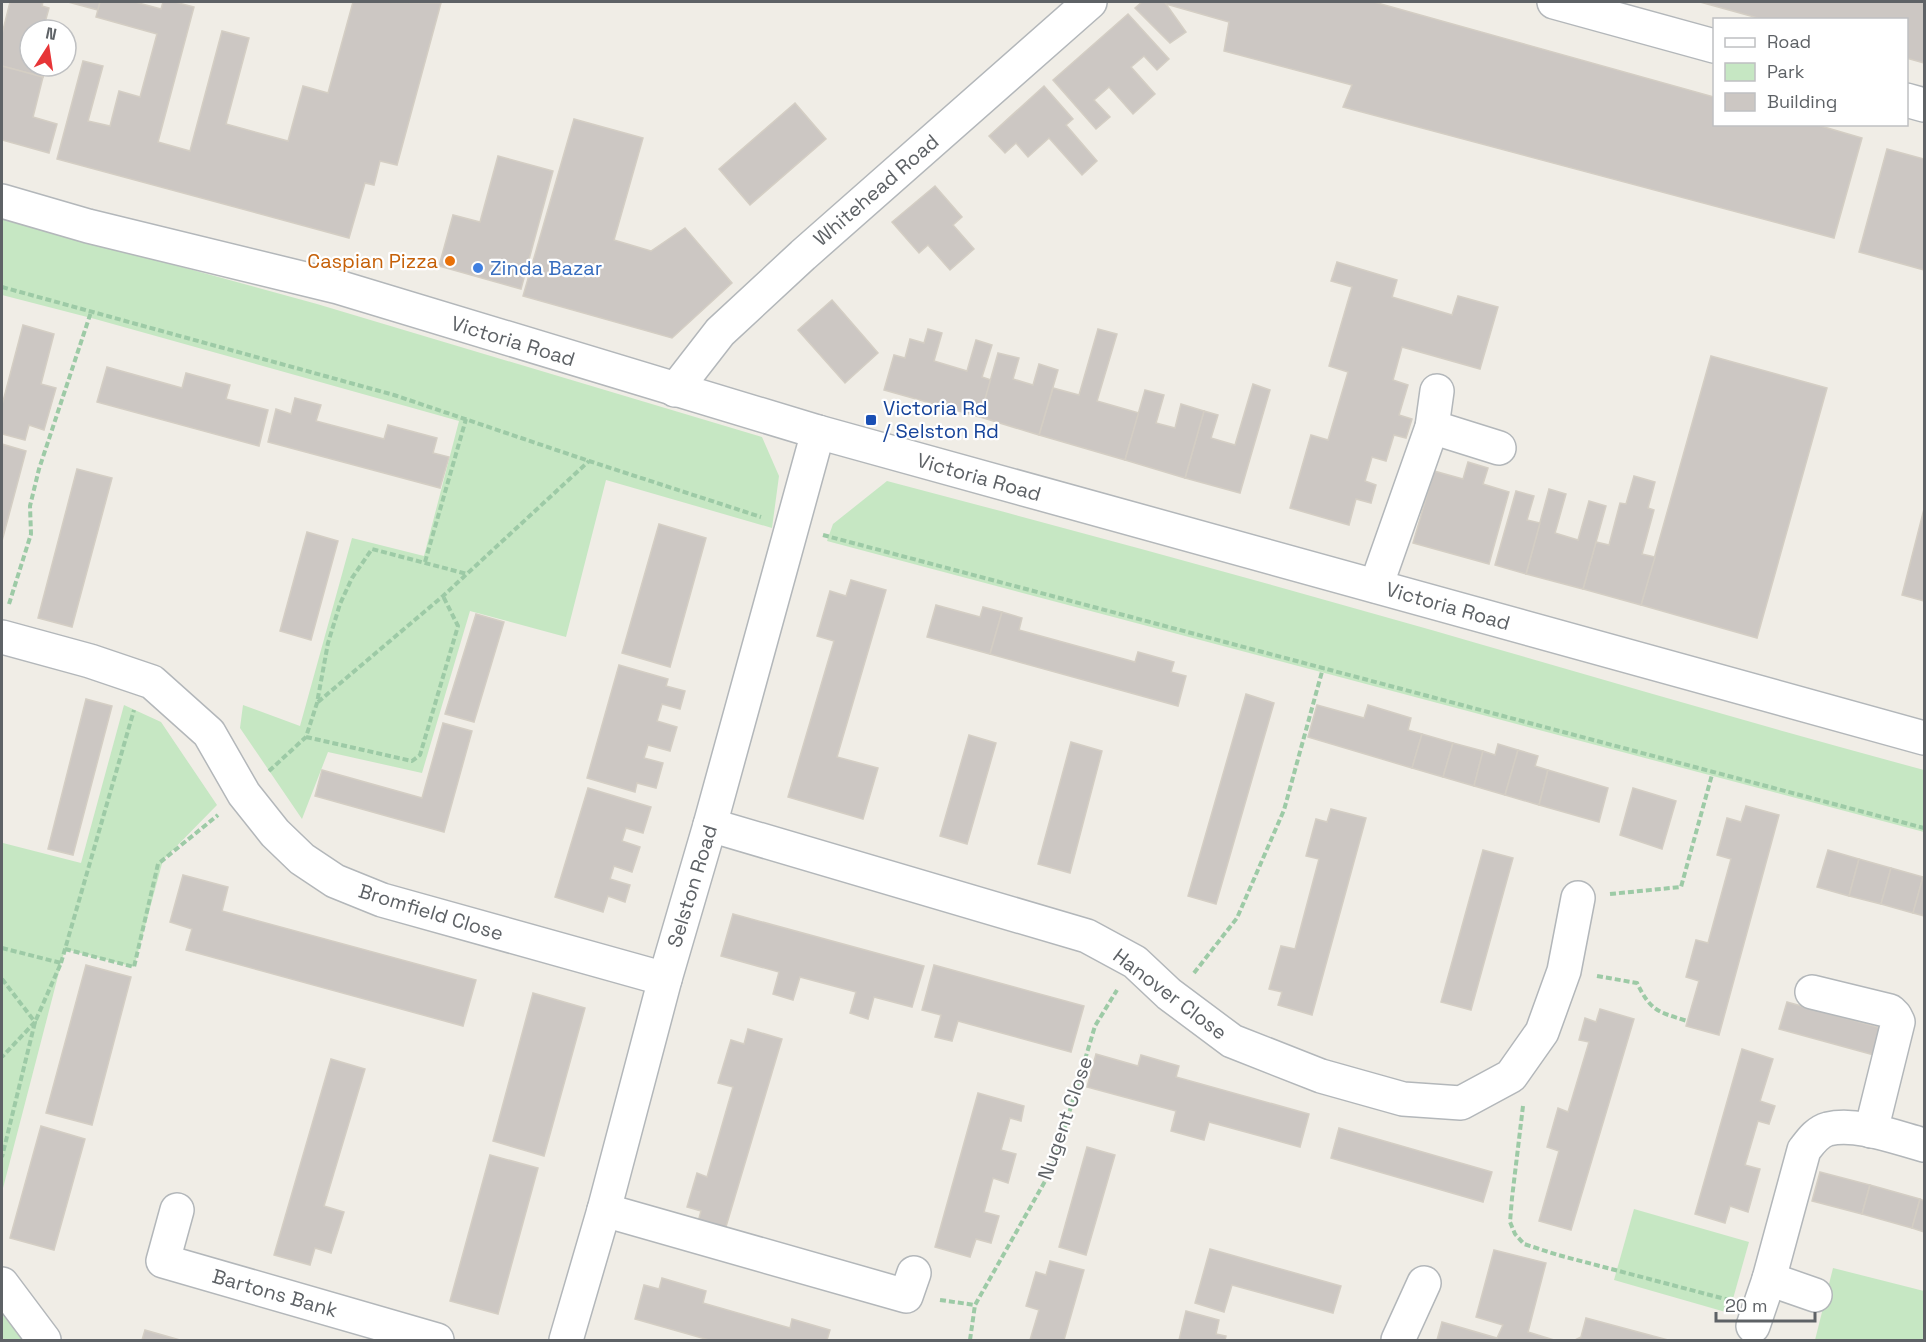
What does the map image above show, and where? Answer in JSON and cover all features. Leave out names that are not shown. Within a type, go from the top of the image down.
[{"type":"street","name":"Whitehead Road","points":[[675,390],[720,332],[1090,2]]},
{"type":"street","points":[[1554,2],[1713,46]]},
{"type":"street","points":[[1908,101],[1924,105]]},
{"type":"street","name":"Victoria Road","points":[[2,201],[88,226],[338,287],[818,432],[1924,738]]},
{"type":"street","points":[[1376,586],[1432,427],[1437,391]]},
{"type":"street","points":[[1432,427],[1499,448]]},
{"type":"street","name":"Selston Road","points":[[566,1341],[604,1210],[665,979],[711,825],[818,432]]},
{"type":"street","name":"Bromfield Close","points":[[5,622],[90,661],[152,682],[209,733],[244,794],[275,833],[302,859],[335,881],[382,900],[665,979]]},
{"type":"street","name":"Hanover Close","points":[[711,825],[1087,936],[1135,962],[1168,994],[1232,1041],[1321,1076],[1403,1099],[1461,1103],[1511,1076],[1542,1032],[1564,971],[1578,897]]},
{"type":"street","points":[[1812,992],[1890,1011],[1898,1022],[1871,1131]]},
{"type":"street","points":[[1756,1318],[1804,1150],[1813,1137],[1828,1129],[1855,1129],[1924,1145]]},
{"type":"street","name":"Bartons Bank","points":[[177,1210],[163,1261],[437,1341]]},
{"type":"street","points":[[604,1210],[910,1284]]},
{"type":"street","points":[[1769,1279],[1815,1295]]},
{"type":"street","points":[[2,1284],[44,1341]]},
{"type":"street","points":[[1398,1341],[1424,1284]]},
{"type":"path","points":[[2,287],[383,391],[792,527],[1924,828]]},
{"type":"path","points":[[5,622],[31,534],[30,506],[39,470],[91,312]]},
{"type":"path","points":[[425,562],[466,419]]},
{"type":"path","points":[[317,703],[443,596],[589,461]]},
{"type":"path","points":[[65,949],[134,967],[158,864],[244,794],[306,737],[317,703],[328,643],[340,604],[352,578],[372,549],[467,573]]},
{"type":"path","points":[[306,737],[412,761],[420,755],[458,626],[443,596]]},
{"type":"path","points":[[1168,994],[1190,978],[1238,918],[1284,810],[1323,668]]},
{"type":"path","points":[[2,1156],[35,1022],[61,963],[133,711],[152,682]]},
{"type":"path","points":[[1578,897],[1681,887],[1713,771]]},
{"type":"path","points":[[2,948],[61,963]]},
{"type":"path","name":"Nugent Close","points":[[970,1341],[975,1305],[1053,1167],[1095,1026],[1135,962]]},
{"type":"path","points":[[1564,971],[1637,983],[1644,997],[1658,1012],[1687,1021]]},
{"type":"path","points":[[2,979],[35,1022]]},
{"type":"path","points":[[2,1057],[35,1022]]},
{"type":"path","points":[[1520,1063],[1528,1073],[1510,1222],[1515,1234],[1524,1244],[1720,1297],[1756,1318]]},
{"type":"path","points":[[910,1284],[975,1305]]},
{"type":"green space","points":[[2,218],[317,304],[762,437],[779,476],[772,528],[606,480],[566,637],[470,611],[422,773],[328,752],[302,819],[240,728],[243,705],[300,726],[352,538],[424,556],[459,421],[2,295]]},
{"type":"green space","points":[[887,481],[1298,592],[1924,770],[1924,832],[827,541],[833,524]]},
{"type":"green space","points":[[124,705],[161,722],[217,805],[163,860],[134,967],[65,949],[2,1192],[3,843],[81,863]]},
{"type":"green space","points":[[1634,1209],[1749,1242],[1729,1313],[1614,1280]]},
{"type":"green space","points":[[1833,1268],[1924,1291],[1924,1340],[1815,1340]]},
{"type":"green space","points":[[2,1310],[24,1340],[2,1340]]},
{"type":"building","points":[[10,2],[43,2],[42,6],[49,8],[46,18],[18,18],[18,70],[2,66],[2,34]]},
{"type":"building","points":[[68,2],[100,2],[98,10]]},
{"type":"building","points":[[100,2],[135,2],[161,9],[163,2],[175,2],[194,7],[158,142],[190,151],[222,31],[249,38],[226,124],[288,141],[303,86],[328,93],[353,2],[441,3],[397,165],[380,161],[374,185],[365,183],[349,238],[57,159],[83,61],[103,66],[88,121],[110,126],[119,91],[140,97],[157,34],[96,17]]},
{"type":"building","points":[[1142,2],[1374,2],[1713,97],[1713,126],[1821,126],[1862,138],[1834,238],[1343,107],[1352,85],[1224,51],[1229,22],[1166,4],[1186,32],[1170,43],[1135,8]]},
{"type":"building","points":[[1700,2],[1924,2],[1924,63],[1908,59],[1908,18],[1758,18]]},
{"type":"building","points":[[1128,14],[1169,59],[1157,70],[1144,56],[1131,67],[1155,94],[1133,114],[1109,87],[1094,100],[1110,117],[1096,129],[1053,80]]},
{"type":"building","points":[[2,66],[18,70],[18,78],[43,78],[33,117],[57,124],[49,153],[2,140]]},
{"type":"building","points":[[1044,86],[1073,119],[1066,125],[1097,161],[1082,175],[1049,138],[1028,157],[1016,143],[1005,153],[989,136]]},
{"type":"building","points":[[795,103],[826,139],[750,205],[719,169]]},
{"type":"building","points":[[574,119],[643,138],[614,240],[651,251],[685,228],[732,283],[672,338],[523,296]]},
{"type":"building","points":[[1887,149],[1924,159],[1924,270],[1859,252]]},
{"type":"building","points":[[498,156],[553,171],[521,289],[439,266],[453,215],[480,222]]},
{"type":"building","points":[[935,186],[962,217],[953,225],[974,249],[950,270],[928,245],[919,253],[892,222]]},
{"type":"building","points":[[1337,262],[1397,280],[1392,297],[1452,315],[1458,296],[1498,307],[1480,369],[1402,347],[1393,380],[1408,385],[1399,415],[1412,419],[1406,438],[1394,435],[1386,461],[1372,457],[1365,481],[1376,485],[1371,503],[1356,499],[1349,525],[1290,508],[1311,435],[1328,440],[1348,372],[1329,366],[1352,287],[1331,281]]},
{"type":"building","points":[[832,300],[878,353],[845,383],[798,330]]},
{"type":"building","points":[[23,325],[54,334],[41,384],[56,388],[44,430],[29,425],[25,440],[2,434],[2,405]]},
{"type":"building","points":[[928,329],[942,333],[934,361],[967,371],[976,340],[992,345],[982,377],[991,380],[980,417],[884,390],[894,355],[905,358],[910,339],[924,343]]},
{"type":"building","points":[[1098,329],[1117,334],[1097,401],[1139,413],[1125,460],[1039,435],[1053,388],[1079,395]]},
{"type":"building","points":[[998,353],[1019,358],[1013,379],[1033,385],[1039,364],[1058,370],[1039,435],[980,417]]},
{"type":"building","points":[[1711,356],[1827,388],[1757,638],[1641,605]]},
{"type":"building","points":[[107,367],[182,388],[186,373],[230,385],[226,399],[268,410],[259,446],[97,402]]},
{"type":"building","points":[[1253,384],[1270,390],[1240,493],[1185,478],[1204,411],[1218,415],[1211,438],[1235,445]]},
{"type":"building","points":[[1145,390],[1164,395],[1156,423],[1175,428],[1181,404],[1204,411],[1185,478],[1125,460]]},
{"type":"building","points":[[295,398],[321,405],[316,421],[384,439],[388,425],[437,438],[433,453],[449,457],[440,488],[268,442],[276,409],[291,414]]},
{"type":"building","points":[[2,444],[26,451],[2,541]]},
{"type":"building","points":[[1468,462],[1488,468],[1483,484],[1509,492],[1489,564],[1413,543],[1434,471],[1463,479]]},
{"type":"building","points":[[77,469],[112,478],[72,627],[38,618]]},
{"type":"building","points":[[1634,476],[1655,482],[1648,508],[1654,510],[1642,554],[1655,557],[1641,605],[1583,589],[1596,542],[1609,545],[1620,503],[1626,504]]},
{"type":"building","points":[[1549,489],[1566,494],[1555,533],[1578,540],[1589,501],[1606,506],[1583,589],[1526,574]]},
{"type":"building","points":[[1516,491],[1534,496],[1527,520],[1540,523],[1526,574],[1495,565]]},
{"type":"building","points":[[1924,509],[1924,601],[1902,595]]},
{"type":"building","points":[[659,524],[706,538],[670,667],[622,653]]},
{"type":"building","points":[[307,532],[338,541],[311,640],[280,631]]},
{"type":"building","points":[[851,580],[886,590],[837,757],[878,768],[863,819],[788,797],[834,641],[817,636],[830,591],[846,596]]},
{"type":"building","points":[[936,605],[980,617],[983,607],[1002,612],[990,654],[927,637]]},
{"type":"building","points":[[1002,612],[1022,618],[1019,630],[1135,662],[1138,652],[1174,662],[1171,672],[1186,676],[1178,706],[990,654]]},
{"type":"building","points":[[476,614],[504,622],[474,722],[445,714]]},
{"type":"building","points":[[619,665],[668,679],[666,686],[685,691],[680,709],[662,704],[657,721],[677,727],[670,751],[648,745],[644,758],[663,763],[656,788],[637,783],[635,792],[587,778]]},
{"type":"building","points":[[1246,694],[1274,703],[1216,904],[1188,896]]},
{"type":"building","points":[[86,699],[112,706],[73,855],[48,849]]},
{"type":"building","points":[[1317,705],[1364,718],[1368,705],[1411,718],[1408,730],[1422,734],[1412,768],[1308,737]]},
{"type":"building","points":[[443,723],[472,731],[444,832],[315,796],[322,770],[422,798]]},
{"type":"building","points":[[1422,734],[1453,743],[1443,777],[1412,768]]},
{"type":"building","points":[[969,735],[996,743],[967,844],[940,836]]},
{"type":"building","points":[[1071,742],[1102,751],[1070,873],[1038,864]]},
{"type":"building","points":[[1453,743],[1483,751],[1474,786],[1443,777]]},
{"type":"building","points":[[1498,744],[1518,750],[1505,795],[1474,786],[1483,751],[1495,755]]},
{"type":"building","points":[[1518,750],[1538,756],[1535,766],[1548,770],[1539,805],[1505,795]]},
{"type":"building","points":[[1548,770],[1608,788],[1599,822],[1539,805]]},
{"type":"building","points":[[588,788],[651,807],[643,833],[626,828],[622,841],[640,847],[632,872],[614,866],[610,879],[630,885],[625,902],[608,896],[603,912],[555,897]]},
{"type":"building","points":[[1633,788],[1676,801],[1662,849],[1620,835]]},
{"type":"building","points":[[1746,806],[1779,815],[1719,1035],[1686,1026],[1699,981],[1686,977],[1696,940],[1708,943],[1731,859],[1717,855],[1727,818],[1741,822]]},
{"type":"building","points":[[1331,809],[1366,818],[1312,1015],[1278,1005],[1282,992],[1269,989],[1281,946],[1295,949],[1319,859],[1306,856],[1316,819],[1327,822]]},
{"type":"building","points":[[1483,850],[1513,858],[1471,1010],[1441,1002]]},
{"type":"building","points":[[1828,850],[1859,859],[1849,896],[1817,887]]},
{"type":"building","points":[[1859,859],[1891,868],[1881,904],[1849,896]]},
{"type":"building","points":[[1891,868],[1923,877],[1913,913],[1881,904]]},
{"type":"building","points":[[183,875],[228,887],[222,911],[476,980],[463,1026],[186,950],[192,929],[170,922]]},
{"type":"building","points":[[1924,877],[1924,916],[1913,913]]},
{"type":"building","points":[[733,914],[924,966],[912,1007],[874,997],[868,1019],[850,1013],[856,992],[800,977],[793,1000],[773,994],[779,972],[721,956]]},
{"type":"building","points":[[86,965],[131,977],[92,1125],[46,1113]]},
{"type":"building","points":[[934,965],[1084,1006],[1071,1052],[958,1021],[952,1041],[935,1037],[941,1015],[922,1010]]},
{"type":"building","points":[[533,993],[585,1008],[544,1156],[493,1141]]},
{"type":"building","points":[[1787,1002],[1892,1031],[1885,1058],[1779,1029]]},
{"type":"building","points":[[1600,1009],[1634,1019],[1571,1230],[1539,1221],[1559,1151],[1547,1147],[1558,1108],[1568,1112],[1589,1042],[1579,1040],[1585,1018],[1596,1022]]},
{"type":"building","points":[[748,1029],[782,1039],[725,1230],[698,1222],[701,1211],[687,1207],[697,1173],[707,1177],[733,1087],[718,1083],[731,1040],[744,1044]]},
{"type":"building","points":[[1742,1049],[1773,1059],[1760,1101],[1775,1106],[1769,1124],[1758,1121],[1745,1165],[1760,1169],[1748,1212],[1730,1206],[1725,1223],[1695,1214]]},
{"type":"building","points":[[1096,1054],[1138,1066],[1141,1055],[1179,1066],[1176,1077],[1309,1114],[1300,1147],[1209,1122],[1204,1140],[1171,1131],[1176,1111],[1087,1087]]},
{"type":"building","points":[[331,1059],[365,1069],[324,1206],[344,1212],[331,1253],[315,1248],[310,1265],[274,1255]]},
{"type":"building","points":[[978,1093],[1024,1106],[1021,1121],[1010,1118],[1001,1150],[1016,1154],[1008,1183],[993,1178],[984,1212],[999,1216],[991,1243],[976,1239],[970,1257],[935,1247]]},
{"type":"building","points":[[41,1126],[85,1139],[54,1250],[10,1238]]},
{"type":"building","points":[[1339,1128],[1492,1172],[1483,1202],[1331,1158]]},
{"type":"building","points":[[1087,1147],[1115,1155],[1086,1255],[1059,1247]]},
{"type":"building","points":[[490,1155],[538,1168],[498,1314],[450,1301]]},
{"type":"building","points":[[1820,1172],[1870,1185],[1862,1214],[1812,1201]]},
{"type":"building","points":[[1870,1185],[1920,1199],[1912,1228],[1862,1214]]},
{"type":"building","points":[[1920,1199],[1924,1201],[1924,1232],[1912,1228]]},
{"type":"building","points":[[1210,1249],[1341,1286],[1333,1313],[1232,1285],[1224,1312],[1195,1303]]},
{"type":"building","points":[[1494,1250],[1546,1263],[1528,1332],[1554,1340],[1437,1340],[1442,1322],[1497,1338],[1503,1325],[1476,1317]]},
{"type":"building","points":[[1050,1261],[1084,1270],[1064,1340],[1030,1340],[1039,1310],[1026,1306],[1036,1272],[1046,1275]]},
{"type":"building","points":[[662,1278],[706,1291],[703,1303],[790,1328],[792,1319],[830,1330],[827,1340],[709,1340],[635,1319],[644,1285],[659,1289]]},
{"type":"building","points":[[1186,1311],[1219,1320],[1216,1334],[1226,1336],[1225,1340],[1179,1340]]},
{"type":"building","points":[[1586,1318],[1668,1340],[1575,1340],[1581,1337]]},
{"type":"building","points":[[145,1330],[180,1340],[142,1340]]},
{"type":"place","name":"Caspian Pizza","points":[[450,261]]},
{"type":"place","name":"Zinda Bazar","points":[[478,268]]},
{"type":"place","name":"Victoria Rd / Selston Rd","points":[[871,420]]}]
